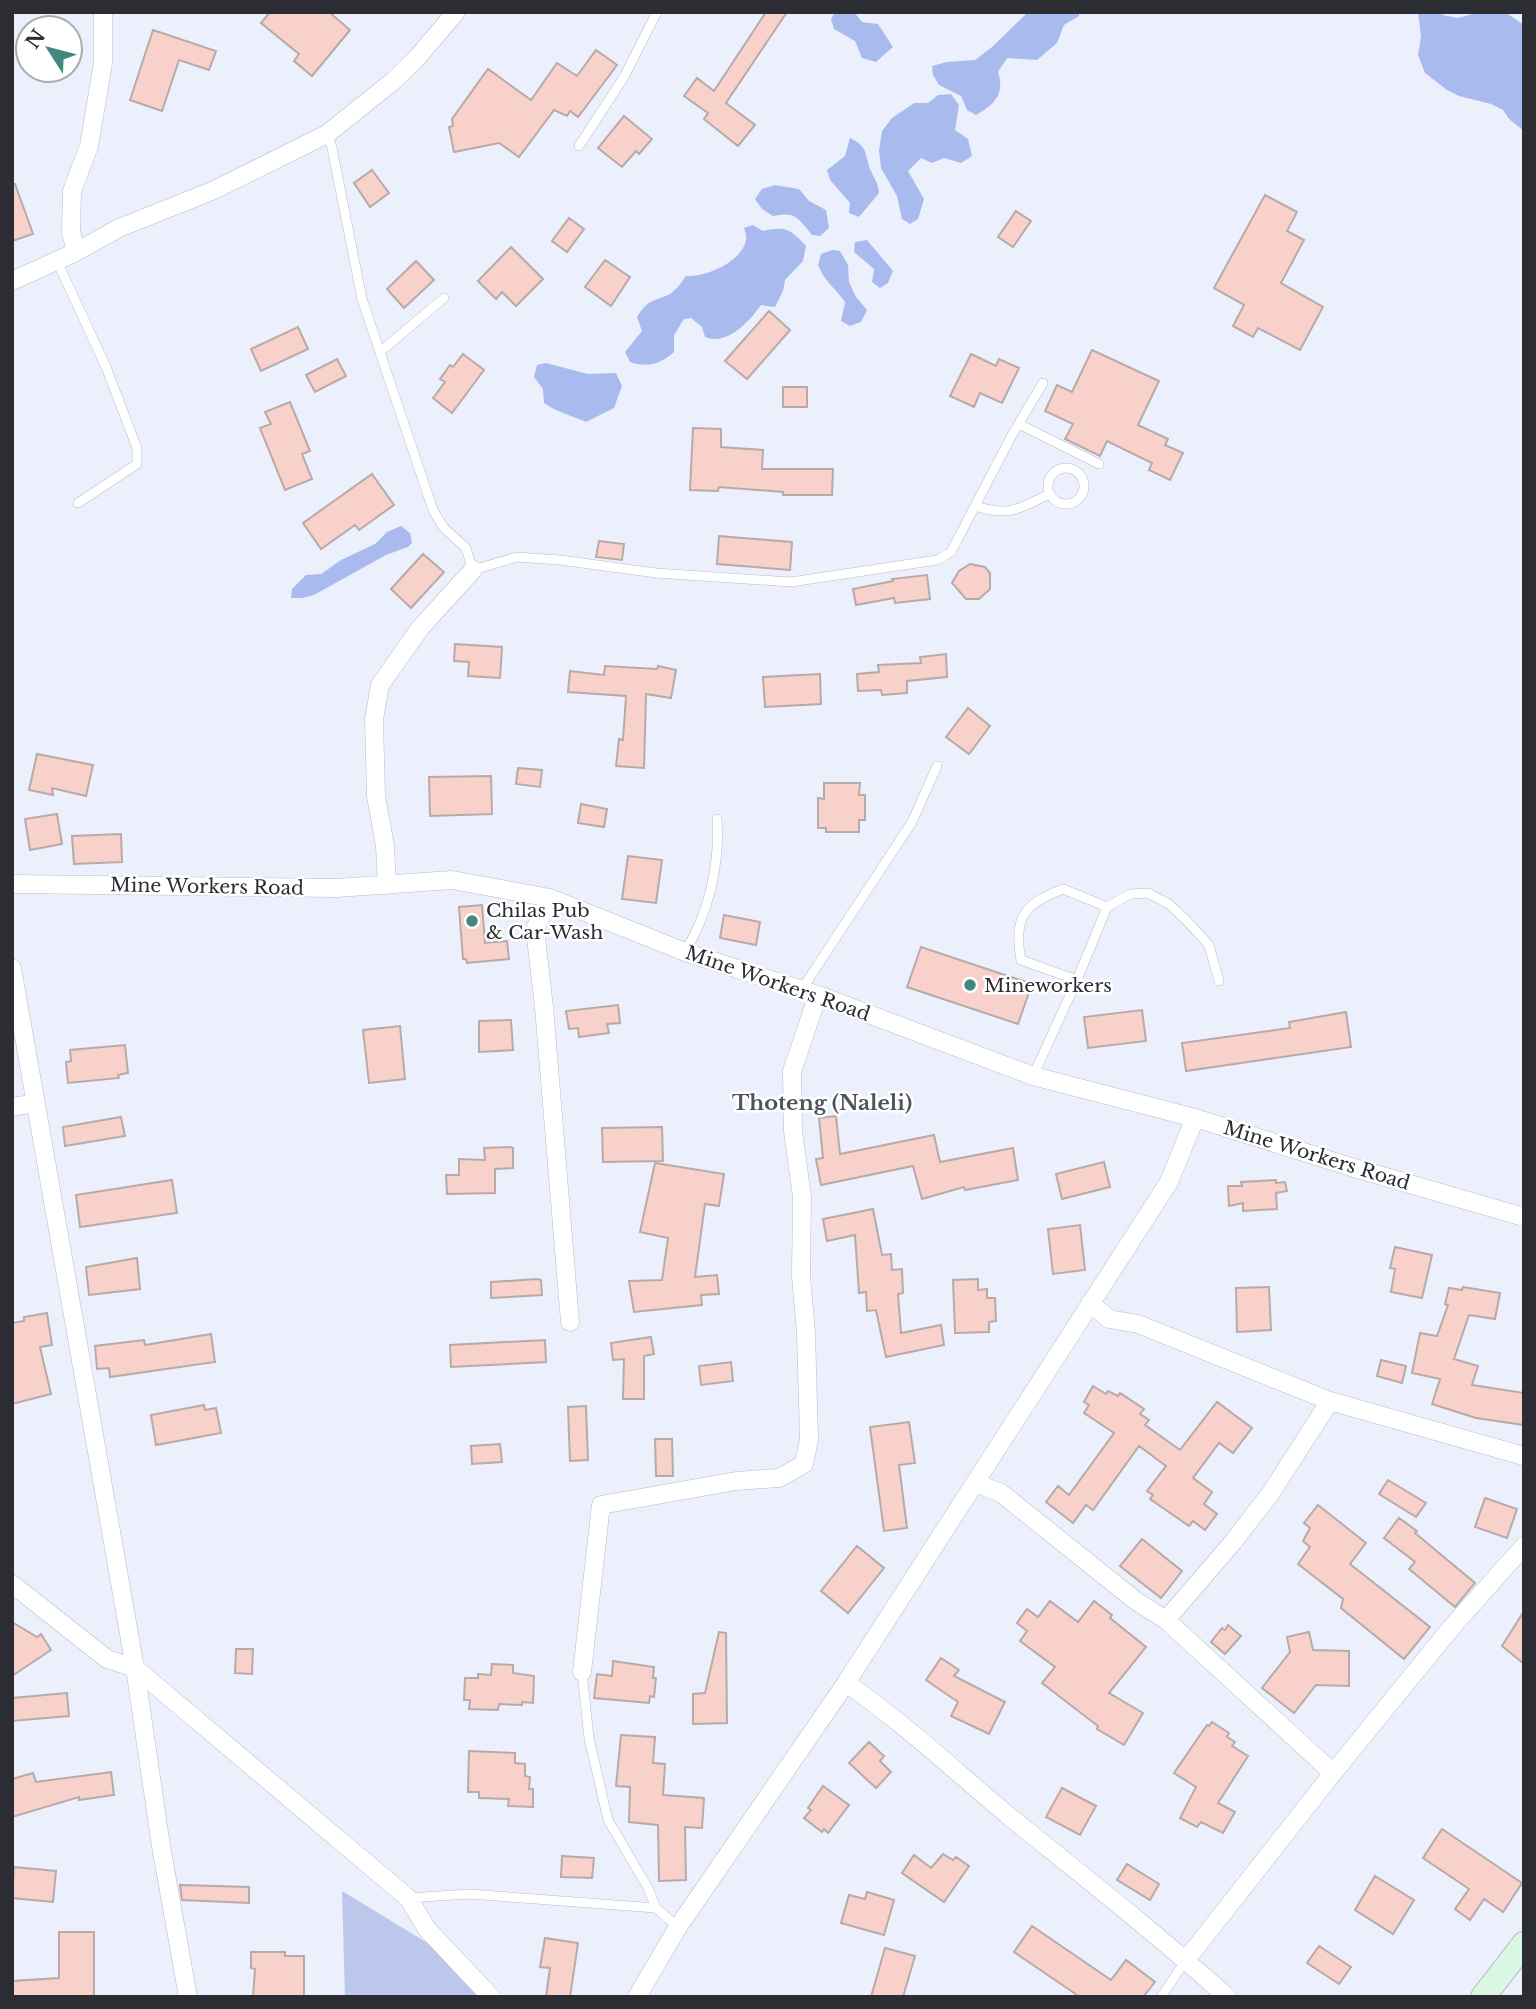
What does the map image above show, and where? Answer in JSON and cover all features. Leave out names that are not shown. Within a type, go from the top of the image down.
[{"type":"street","points":[[76,252],[71,232],[72,191],[89,146],[103,63],[103,12]]},
{"type":"street","points":[[12,281],[76,252],[119,228],[212,191],[327,134],[392,82],[416,59],[456,12]]},
{"type":"street","points":[[387,885],[385,846],[376,796],[374,719],[380,685],[421,627],[473,570]]},
{"type":"street","name":"Mine Workers Road","points":[[12,884],[336,888],[452,880],[550,898],[685,952],[810,992],[1034,1076],[1195,1118],[1524,1217]]},
{"type":"street","points":[[550,898],[535,929],[570,1322]]},
{"type":"street","points":[[12,968],[135,1668],[161,1846],[188,1997]]},
{"type":"street","points":[[582,1672],[601,1505],[736,1481],[779,1478],[804,1464],[809,1439],[806,1333],[801,1276],[802,1197],[793,1131],[792,1071],[810,992]]},
{"type":"street","points":[[12,1107],[35,1103]]},
{"type":"street","points":[[637,1997],[678,1927],[846,1683],[1168,1182],[1195,1118]]},
{"type":"street","points":[[1090,1303],[1108,1319],[1138,1324],[1329,1401],[1524,1456]]},
{"type":"street","points":[[1166,1620],[1270,1494],[1329,1401]]},
{"type":"street","points":[[975,1483],[1002,1493],[1136,1601],[1166,1620],[1333,1773]]},
{"type":"street","points":[[1186,1960],[1451,1628],[1524,1546]]},
{"type":"street","points":[[12,1584],[107,1659],[135,1668],[408,1898],[428,1929],[492,1997]]},
{"type":"street","points":[[846,1683],[883,1709],[1227,1997]]},
{"type":"street","points":[[1483,1997],[1524,1944]]},
{"type":"lane","points":[[579,146],[624,77],[657,12]]},
{"type":"lane","points":[[327,134],[362,299],[433,510],[443,527],[466,548],[473,570],[517,557],[656,573],[791,582],[937,560],[951,552],[1018,424],[1043,383]]},
{"type":"lane","points":[[56,259],[106,367],[137,448],[136,464],[78,503]]},
{"type":"lane","points":[[381,351],[444,298]]},
{"type":"lane","points":[[1018,424],[1099,464]]},
{"type":"lane","points":[[1077,472],[1085,457]]},
{"type":"lane","points":[[1070,468],[1077,472],[1084,485],[1078,499],[1065,504],[1059,503],[1049,494],[1048,481],[1056,471],[1070,468]]},
{"type":"lane","points":[[975,506],[996,513],[1008,512],[1049,494]]},
{"type":"lane","points":[[810,992],[912,822],[937,766]]},
{"type":"lane","points":[[685,952],[696,934],[711,890],[719,849],[717,819]]},
{"type":"lane","points":[[1077,980],[1021,960],[1017,936],[1023,915],[1039,898],[1063,889],[1107,908]]},
{"type":"lane","points":[[1034,1076],[1107,908],[1130,894],[1148,893],[1169,904],[1209,945],[1219,981]]},
{"type":"lane","points":[[582,1672],[589,1738],[608,1820],[648,1888],[656,1908],[678,1927]]},
{"type":"lane","points":[[408,1898],[469,1894],[656,1908]]},
{"type":"lane","points":[[1161,1997],[1186,1960]]},
{"type":"shaded area","points":[[835,12],[854,12],[862,22],[878,24],[893,47],[876,62],[862,58],[855,41],[834,29],[831,19]]},
{"type":"shaded area","points":[[1028,12],[1079,12],[1079,16],[1064,25],[1057,43],[1037,60],[1007,58],[998,72],[1000,86],[997,98],[976,115],[967,110],[961,96],[939,85],[933,75],[932,66],[975,60]]},
{"type":"shaded area","points":[[1418,12],[1441,12],[1443,15],[1457,18],[1481,12],[1505,12],[1524,25],[1524,131],[1509,119],[1503,110],[1459,96],[1425,73],[1418,55],[1421,36]]},
{"type":"shaded area","points":[[951,94],[959,105],[955,130],[968,139],[972,156],[961,163],[944,158],[932,163],[921,158],[908,171],[924,199],[918,219],[910,224],[902,219],[897,196],[881,168],[879,151],[882,131],[892,118],[914,103],[928,103],[938,95]]},
{"type":"shaded area","points":[[850,138],[863,148],[879,193],[859,217],[849,213],[850,203],[830,180],[827,170],[845,156]]},
{"type":"shaded area","points":[[775,185],[799,189],[809,201],[826,210],[829,228],[820,236],[812,235],[796,217],[787,214],[773,216],[762,209],[755,199],[762,189]]},
{"type":"shaded area","points":[[753,225],[763,231],[787,230],[806,246],[803,261],[785,280],[775,307],[761,305],[737,331],[721,338],[705,337],[702,327],[691,318],[684,319],[674,335],[674,352],[669,356],[648,365],[630,362],[625,352],[642,331],[637,317],[644,307],[670,294],[686,276],[713,271],[731,261],[743,248],[746,238],[744,228]]},
{"type":"shaded area","points":[[867,240],[893,271],[888,283],[880,288],[872,282],[874,269],[854,252],[855,242]]},
{"type":"shaded area","points":[[832,250],[840,251],[848,265],[849,282],[856,297],[867,310],[861,322],[850,326],[841,321],[845,302],[818,265],[821,254]]},
{"type":"shaded area","points":[[546,363],[588,374],[616,373],[622,386],[614,408],[586,422],[548,406],[544,403],[543,389],[534,377],[537,365]]},
{"type":"shaded area","points":[[401,526],[410,533],[412,543],[408,547],[386,555],[314,595],[291,598],[292,589],[306,575],[321,574]]},
{"type":"shaded area","points":[[342,1891],[439,1950],[483,1997],[345,1997]]},
{"type":"building","points":[[270,12],[329,12],[350,30],[312,76],[294,61],[299,54],[261,23]]},
{"type":"building","points":[[766,12],[787,12],[726,103],[755,125],[738,146],[704,119],[708,113],[684,96],[697,78],[714,91]]},
{"type":"building","points":[[153,30],[216,51],[209,70],[179,60],[162,111],[130,100]]},
{"type":"building","points":[[596,50],[617,65],[578,117],[570,111],[567,116],[554,110],[519,157],[499,143],[454,152],[449,127],[453,126],[452,119],[488,69],[531,100],[557,63],[577,76]]},
{"type":"building","points":[[624,116],[652,139],[639,154],[636,151],[622,167],[598,148]]},
{"type":"building","points":[[372,170],[389,193],[370,207],[354,183]]},
{"type":"building","points":[[12,184],[15,184],[33,234],[12,241]]},
{"type":"building","points":[[1265,195],[1297,212],[1287,231],[1304,240],[1281,283],[1323,307],[1300,350],[1258,328],[1253,337],[1233,326],[1244,305],[1214,288]]},
{"type":"building","points":[[1016,211],[1031,221],[1013,247],[998,237]]},
{"type":"building","points":[[569,218],[584,229],[567,252],[552,241]]},
{"type":"building","points":[[511,247],[543,279],[516,306],[502,292],[496,299],[478,281]]},
{"type":"building","points":[[605,260],[630,277],[611,306],[585,287]]},
{"type":"building","points":[[416,261],[434,280],[404,308],[387,289]]},
{"type":"building","points":[[769,311],[790,330],[747,379],[725,361]]},
{"type":"building","points":[[298,327],[308,349],[261,371],[251,349]]},
{"type":"building","points":[[1092,350],[1159,381],[1138,425],[1168,439],[1165,445],[1183,453],[1170,480],[1149,470],[1152,463],[1107,441],[1100,456],[1065,439],[1073,424],[1045,411],[1057,385],[1072,392]]},
{"type":"building","points":[[463,354],[484,370],[452,413],[433,398],[445,382],[440,379],[450,365],[453,367]]},
{"type":"building","points":[[971,354],[996,366],[999,359],[1019,368],[1002,403],[980,393],[974,407],[950,396]]},
{"type":"building","points":[[337,359],[346,376],[315,392],[306,375]]},
{"type":"building","points":[[783,387],[807,387],[807,407],[783,407]]},
{"type":"building","points":[[290,402],[310,451],[302,454],[312,479],[285,490],[260,428],[271,424],[265,412]]},
{"type":"building","points":[[693,428],[721,429],[721,447],[763,450],[762,469],[833,469],[832,495],[783,495],[783,492],[719,487],[718,491],[690,490]]},
{"type":"building","points":[[372,474],[394,505],[359,530],[355,525],[321,549],[303,523]]},
{"type":"building","points":[[719,536],[792,542],[790,570],[717,564]]},
{"type":"building","points":[[599,541],[624,544],[622,560],[596,557]]},
{"type":"building","points":[[423,554],[444,572],[411,608],[391,589]]},
{"type":"building","points":[[970,564],[985,567],[990,573],[990,589],[979,599],[966,599],[952,583],[959,571]]},
{"type":"building","points":[[927,575],[930,599],[895,603],[894,598],[856,605],[853,589],[893,581],[892,579]]},
{"type":"building","points":[[455,644],[502,647],[500,678],[468,676],[469,662],[454,661]]},
{"type":"building","points":[[946,654],[947,677],[907,681],[907,693],[882,695],[881,690],[858,691],[857,674],[879,672],[878,665],[921,663],[920,657]]},
{"type":"building","points":[[605,666],[657,669],[658,666],[676,670],[671,698],[646,694],[644,768],[616,766],[619,739],[623,740],[626,696],[568,692],[570,671],[604,675]]},
{"type":"building","points":[[820,674],[821,704],[765,707],[763,677]]},
{"type":"building","points":[[968,708],[990,726],[969,754],[946,737]]},
{"type":"building","points":[[37,754],[93,765],[86,796],[52,788],[53,795],[29,790]]},
{"type":"building","points":[[518,768],[542,770],[540,787],[516,784]]},
{"type":"building","points":[[491,776],[492,814],[430,816],[429,777]]},
{"type":"building","points":[[824,783],[860,783],[859,795],[865,795],[865,820],[859,820],[859,832],[826,832],[826,828],[818,828],[818,798],[824,799]]},
{"type":"building","points":[[581,804],[607,809],[604,827],[578,823]]},
{"type":"building","points":[[57,814],[62,844],[30,850],[25,819]]},
{"type":"building","points":[[121,834],[122,862],[74,864],[72,836]]},
{"type":"building","points":[[628,856],[662,860],[656,903],[622,899]]},
{"type":"building","points":[[482,905],[485,943],[507,941],[509,959],[467,963],[466,959],[463,959],[459,907]]},
{"type":"building","points":[[724,915],[760,922],[756,945],[720,938]]},
{"type":"building","name":"Mineworkers","points":[[921,947],[1032,984],[1018,1024],[907,987]]},
{"type":"building","points":[[618,1005],[620,1023],[607,1024],[609,1033],[579,1037],[578,1028],[569,1029],[566,1011]]},
{"type":"building","points":[[1142,1010],[1146,1041],[1088,1048],[1084,1017]]},
{"type":"building","points":[[1346,1012],[1351,1047],[1186,1071],[1182,1043],[1290,1028],[1289,1022]]},
{"type":"building","points":[[511,1020],[513,1050],[479,1052],[479,1021]]},
{"type":"building","points":[[400,1026],[405,1079],[369,1083],[363,1030]]},
{"type":"building","points":[[125,1045],[128,1073],[118,1075],[119,1078],[68,1083],[66,1062],[71,1061],[70,1050]]},
{"type":"building","points":[[836,1116],[840,1154],[934,1135],[940,1162],[1013,1148],[1018,1180],[965,1190],[964,1187],[922,1199],[913,1166],[821,1185],[816,1159],[823,1158],[819,1118]]},
{"type":"building","points":[[121,1117],[125,1136],[65,1146],[63,1127]]},
{"type":"building","points":[[662,1127],[663,1161],[603,1162],[602,1128]]},
{"type":"building","points":[[484,1148],[513,1148],[513,1168],[495,1169],[495,1193],[447,1194],[446,1175],[459,1175],[459,1159],[485,1160]]},
{"type":"building","points":[[1104,1162],[1110,1187],[1062,1199],[1056,1174]]},
{"type":"building","points":[[655,1163],[724,1174],[719,1206],[705,1204],[695,1277],[717,1275],[719,1294],[701,1295],[702,1305],[634,1312],[629,1281],[662,1280],[668,1238],[640,1232]]},
{"type":"building","points":[[172,1180],[177,1213],[80,1227],[76,1195]]},
{"type":"building","points":[[1276,1180],[1276,1183],[1285,1182],[1287,1191],[1276,1193],[1277,1209],[1243,1211],[1243,1203],[1229,1206],[1228,1186],[1242,1186],[1241,1182]]},
{"type":"building","points":[[873,1209],[882,1255],[891,1254],[892,1270],[902,1269],[903,1293],[898,1294],[901,1333],[941,1325],[944,1345],[886,1357],[876,1310],[867,1311],[866,1292],[859,1293],[855,1235],[827,1241],[823,1219]]},
{"type":"building","points":[[1080,1225],[1085,1270],[1053,1274],[1048,1229]]},
{"type":"building","points":[[1395,1247],[1432,1255],[1422,1298],[1391,1292],[1395,1269],[1390,1268]]},
{"type":"building","points":[[137,1258],[140,1289],[89,1295],[86,1267]]},
{"type":"building","points":[[978,1279],[978,1290],[987,1289],[987,1298],[995,1298],[996,1321],[989,1322],[989,1332],[955,1333],[953,1280]]},
{"type":"building","points":[[541,1280],[542,1295],[491,1298],[491,1282]]},
{"type":"building","points":[[1269,1287],[1271,1330],[1237,1332],[1236,1288]]},
{"type":"building","points":[[1463,1287],[1500,1293],[1495,1319],[1469,1315],[1454,1359],[1478,1366],[1472,1385],[1524,1393],[1524,1425],[1476,1418],[1432,1404],[1440,1379],[1412,1373],[1420,1333],[1437,1336],[1448,1305],[1445,1304],[1449,1288],[1462,1290]]},
{"type":"building","points":[[47,1313],[52,1345],[40,1347],[51,1394],[12,1404],[12,1323],[24,1321],[24,1317]]},
{"type":"building","points":[[211,1334],[215,1362],[110,1377],[109,1368],[97,1369],[95,1346],[144,1340],[145,1345]]},
{"type":"building","points":[[651,1337],[654,1354],[644,1356],[644,1399],[623,1399],[624,1359],[613,1360],[611,1343]]},
{"type":"building","points":[[545,1340],[546,1362],[451,1367],[450,1345]]},
{"type":"building","points":[[1381,1360],[1406,1366],[1402,1383],[1377,1376]]},
{"type":"building","points":[[731,1362],[733,1381],[701,1385],[699,1366]]},
{"type":"building","points":[[1093,1386],[1106,1394],[1108,1391],[1118,1396],[1120,1393],[1144,1409],[1140,1414],[1149,1420],[1145,1425],[1180,1450],[1217,1402],[1252,1428],[1233,1453],[1219,1443],[1193,1478],[1212,1492],[1204,1504],[1217,1514],[1205,1530],[1193,1521],[1189,1526],[1150,1499],[1153,1495],[1147,1491],[1166,1466],[1139,1446],[1093,1510],[1086,1505],[1073,1523],[1046,1502],[1058,1486],[1069,1495],[1114,1433],[1084,1413],[1089,1405],[1084,1402]]},
{"type":"building","points":[[204,1405],[205,1410],[216,1408],[221,1433],[156,1445],[151,1415]]},
{"type":"building","points":[[586,1406],[588,1460],[570,1461],[568,1407]]},
{"type":"building","points":[[909,1422],[915,1463],[899,1465],[907,1528],[884,1531],[870,1427]]},
{"type":"building","points":[[655,1439],[672,1439],[673,1476],[656,1476]]},
{"type":"building","points":[[500,1444],[502,1462],[472,1464],[471,1446]]},
{"type":"building","points":[[1388,1480],[1426,1503],[1416,1517],[1379,1494]]},
{"type":"building","points":[[1485,1498],[1517,1509],[1507,1538],[1475,1527]]},
{"type":"building","points":[[1318,1505],[1366,1543],[1350,1564],[1430,1627],[1404,1659],[1341,1608],[1343,1599],[1298,1564],[1310,1547],[1303,1541],[1310,1528],[1304,1523]]},
{"type":"building","points":[[1399,1518],[1475,1583],[1455,1607],[1409,1569],[1415,1562],[1384,1538]]},
{"type":"building","points":[[1142,1539],[1182,1571],[1161,1598],[1120,1566]]},
{"type":"building","points":[[857,1546],[884,1568],[848,1613],[821,1591]]},
{"type":"building","points":[[1050,1601],[1078,1622],[1094,1601],[1112,1615],[1110,1618],[1146,1647],[1109,1693],[1143,1713],[1124,1745],[1097,1729],[1098,1726],[1042,1683],[1055,1667],[1020,1641],[1027,1631],[1017,1623],[1027,1609],[1038,1617]]},
{"type":"building","points":[[1524,1611],[1524,1664],[1502,1646]]},
{"type":"building","points":[[12,1622],[37,1637],[41,1634],[51,1650],[12,1676]]},
{"type":"building","points":[[1228,1625],[1241,1636],[1225,1654],[1211,1642],[1222,1628],[1225,1630]]},
{"type":"building","points":[[719,1632],[726,1633],[727,1723],[693,1724],[693,1694],[705,1693]]},
{"type":"building","points":[[1309,1632],[1313,1650],[1349,1651],[1349,1686],[1316,1685],[1294,1713],[1262,1688],[1290,1652],[1287,1637]]},
{"type":"building","points":[[236,1649],[253,1649],[252,1674],[235,1673]]},
{"type":"building","points":[[941,1658],[959,1670],[954,1676],[1005,1702],[989,1734],[951,1716],[958,1702],[926,1680]]},
{"type":"building","points":[[613,1661],[654,1667],[654,1697],[650,1696],[649,1703],[594,1698],[597,1674],[612,1676]]},
{"type":"building","points":[[492,1664],[513,1665],[513,1673],[534,1676],[533,1703],[499,1704],[498,1710],[469,1709],[470,1700],[464,1700],[465,1678],[478,1678],[478,1674],[491,1675]]},
{"type":"building","points":[[67,1693],[69,1716],[12,1721],[12,1698]]},
{"type":"building","points":[[1212,1722],[1229,1733],[1227,1737],[1235,1742],[1232,1746],[1248,1756],[1218,1803],[1235,1812],[1223,1833],[1201,1822],[1197,1827],[1180,1818],[1196,1787],[1174,1773],[1207,1725]]},
{"type":"building","points":[[621,1735],[655,1737],[653,1763],[665,1764],[663,1795],[704,1798],[702,1828],[685,1827],[686,1880],[659,1881],[658,1825],[629,1822],[630,1787],[616,1786]]},
{"type":"building","points":[[869,1742],[884,1756],[880,1761],[891,1772],[876,1788],[849,1763]]},
{"type":"building","points":[[469,1751],[515,1753],[515,1763],[525,1764],[525,1776],[530,1777],[529,1789],[533,1789],[533,1807],[508,1806],[509,1799],[479,1798],[479,1792],[468,1792]]},
{"type":"building","points":[[111,1772],[114,1795],[79,1800],[79,1797],[12,1817],[12,1779],[33,1773],[36,1782]]},
{"type":"building","points":[[823,1786],[849,1805],[828,1833],[824,1829],[822,1832],[804,1818]]},
{"type":"building","points":[[1062,1788],[1096,1806],[1080,1835],[1046,1817]]},
{"type":"building","points":[[1442,1829],[1522,1883],[1503,1912],[1484,1899],[1470,1920],[1455,1909],[1469,1889],[1423,1858]]},
{"type":"building","points":[[943,1854],[953,1860],[956,1857],[969,1866],[944,1902],[902,1873],[914,1855],[931,1868]]},
{"type":"building","points":[[562,1856],[594,1858],[592,1878],[561,1877]]},
{"type":"building","points":[[1127,1864],[1159,1884],[1150,1900],[1117,1880]]},
{"type":"building","points":[[14,1867],[56,1871],[53,1902],[12,1898]]},
{"type":"building","points":[[1375,1876],[1414,1900],[1393,1934],[1355,1910]]},
{"type":"building","points":[[180,1885],[249,1887],[249,1903],[182,1900]]},
{"type":"building","points":[[867,1892],[894,1900],[884,1935],[841,1923],[849,1895],[865,1899]]},
{"type":"building","points":[[1032,1926],[1111,1980],[1126,1960],[1155,1982],[1143,1997],[1080,1997],[1014,1952]]},
{"type":"building","points":[[59,1932],[94,1932],[94,1997],[12,1997],[12,1981],[59,1978]]},
{"type":"building","points":[[545,1938],[578,1943],[570,1997],[546,1997],[550,1968],[540,1967]]},
{"type":"building","points":[[1319,1946],[1351,1967],[1339,1984],[1307,1963]]},
{"type":"building","points":[[885,1948],[915,1956],[903,1997],[871,1997]]},
{"type":"building","points":[[251,1952],[285,1952],[285,1956],[304,1956],[304,1997],[253,1997],[255,1969],[251,1968]]},
{"type":"place","name":"Chilas Pub & Car-Wash","points":[[472,921]]},
{"type":"place","name":"Mineworkers","points":[[970,985]]},
{"type":"district","name":"Thoteng (Naleli)","points":[[822,1103]]}]
